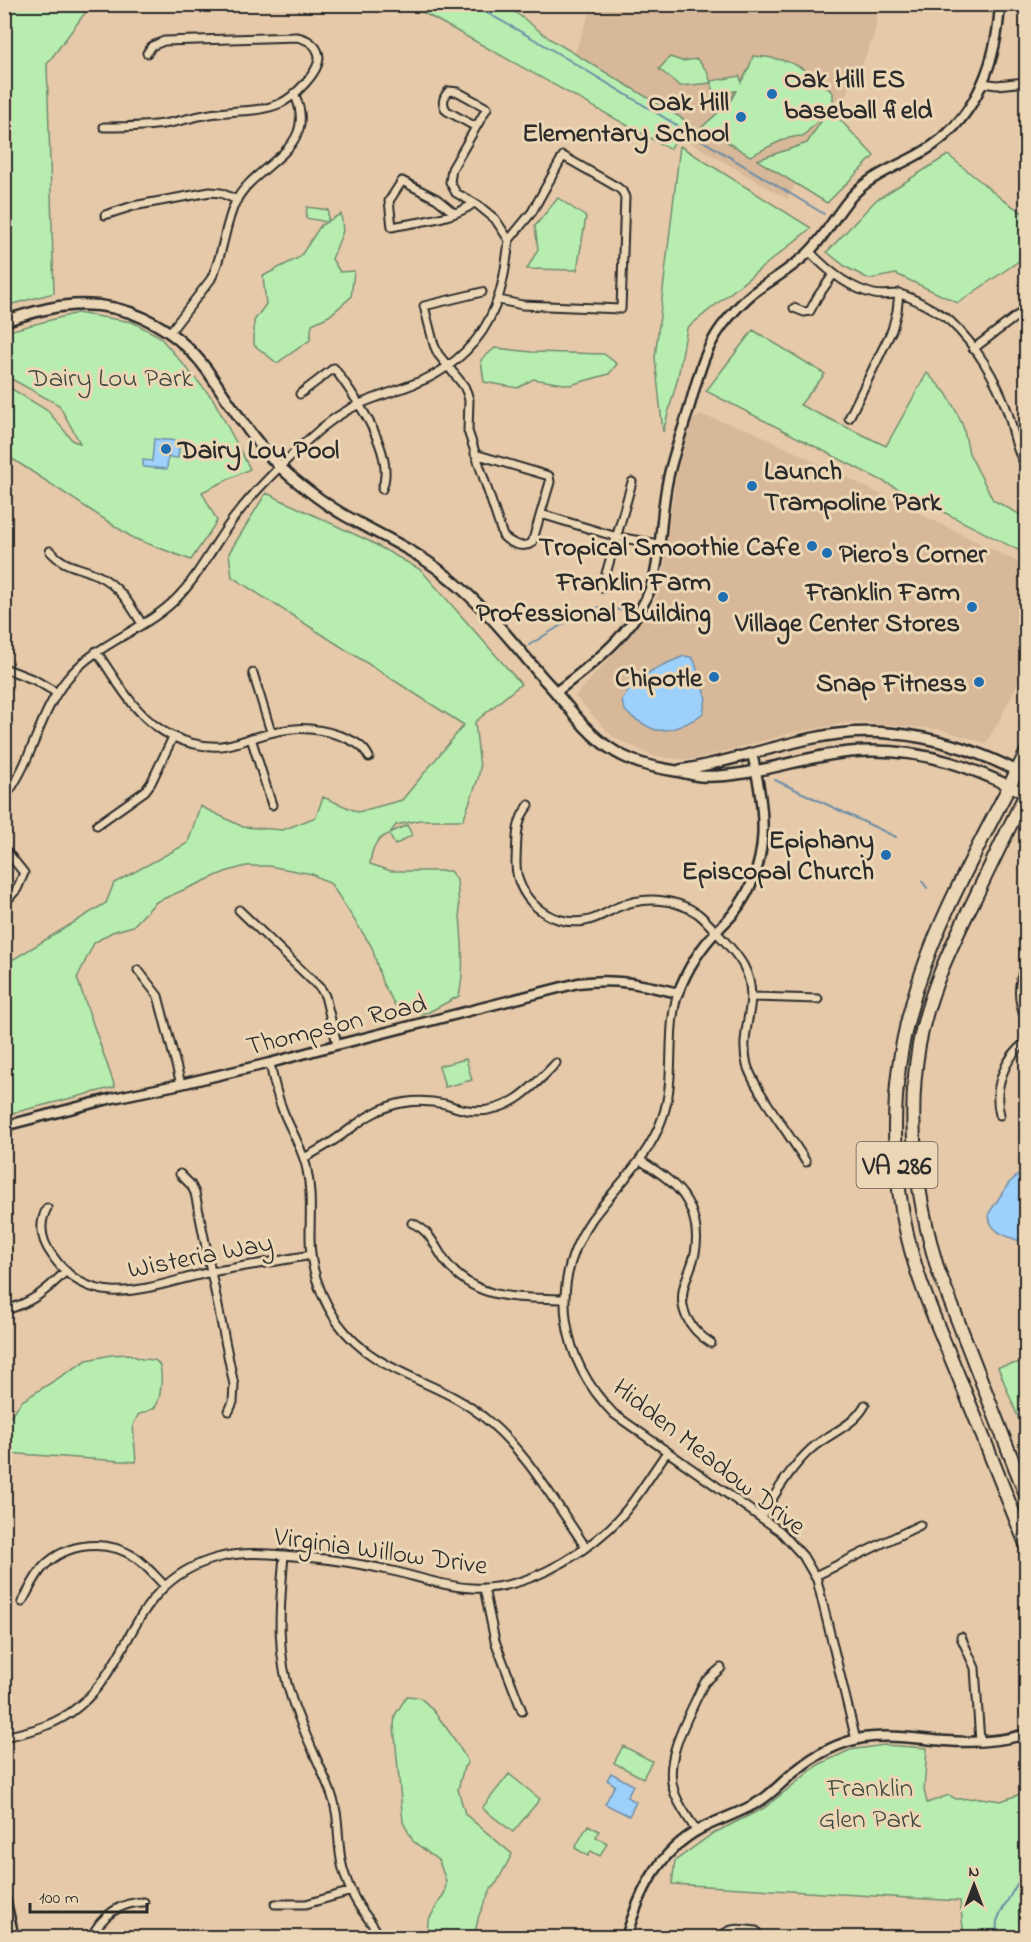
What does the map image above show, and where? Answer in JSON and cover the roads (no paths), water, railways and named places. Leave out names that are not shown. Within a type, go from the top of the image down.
[{"type":"highway","name":"VA 286","points":[[1026,753],[1022,774],[1010,786],[940,926],[919,981],[910,1008],[899,1066],[895,1141],[901,1202],[917,1271],[1026,1544]]},
{"type":"highway","name":"VA 286","points":[[1026,794],[965,919],[935,987],[919,1044],[913,1115],[914,1152],[920,1199],[933,1254],[1026,1495]]},
{"type":"main road","points":[[4,321],[62,306],[100,305],[143,317],[170,332],[194,354],[255,438],[281,467],[338,510],[403,545],[440,570],[479,605],[593,736],[636,763],[703,776],[756,770],[826,754],[850,751],[893,751],[954,762],[1026,794]]},
{"type":"main road","points":[[675,771],[705,766],[814,738],[858,732],[927,739],[996,760],[1022,774]]},
{"type":"street","points":[[556,692],[615,642],[636,617],[651,586],[670,469],[697,376],[711,343],[745,300],[810,252],[857,191],[880,174],[917,156],[945,136],[967,112],[982,84],[992,55],[1000,4]]},
{"type":"street","points":[[104,127],[148,126],[276,105],[284,102],[309,80],[318,66],[318,52],[309,41],[302,38],[164,41],[152,46],[147,52]]},
{"type":"street","points":[[982,84],[1026,82]]},
{"type":"street","points":[[476,128],[444,107],[444,99],[450,91],[459,92],[487,108],[476,128],[452,169],[451,186],[456,193],[495,219],[509,240]]},
{"type":"street","points":[[170,332],[216,270],[237,200],[251,180],[281,157],[294,138],[301,118],[294,93]]},
{"type":"street","points":[[4,798],[21,772],[57,693],[74,671],[96,651],[163,610],[186,589],[237,514],[319,430],[360,404],[422,382],[447,368],[463,354],[484,329],[499,300],[505,276],[509,240],[532,212],[563,156],[622,191],[625,197],[621,309],[522,305],[499,300]]},
{"type":"street","points":[[454,213],[402,181],[389,201],[392,227],[454,213],[474,203]]},
{"type":"street","points":[[105,215],[133,206],[210,192],[221,193],[237,200]]},
{"type":"street","points":[[810,252],[833,275],[873,294],[899,293],[949,320],[974,349],[999,388],[1026,465]]},
{"type":"street","points":[[794,308],[804,312],[810,311],[833,275]]},
{"type":"street","points":[[475,454],[549,476],[551,479],[532,543],[523,546],[503,536],[475,454],[468,431],[469,400],[467,393],[464,386],[447,368],[434,345],[424,306],[482,292]]},
{"type":"street","points":[[849,418],[892,330],[899,293]]},
{"type":"street","points":[[974,349],[1026,309]]},
{"type":"street","points":[[300,394],[334,368],[360,404],[370,423],[384,461],[386,482],[382,489]]},
{"type":"street","points":[[602,588],[632,482]]},
{"type":"street","points":[[541,514],[616,537],[659,544]]},
{"type":"street","points":[[50,551],[64,563],[95,574],[112,584],[128,602],[142,624]]},
{"type":"street","points":[[96,651],[137,710],[159,729],[173,737],[208,746],[221,746],[297,727],[326,731],[354,741],[361,745],[369,758]]},
{"type":"street","points":[[4,668],[35,680],[57,693]]},
{"type":"street","points":[[253,674],[271,732]]},
{"type":"street","points":[[97,825],[145,791],[173,737]]},
{"type":"street","points":[[251,738],[272,805]]},
{"type":"street","name":"Hidden Meadow Drive","points":[[752,754],[762,802],[764,825],[759,861],[747,892],[738,907],[689,967],[678,993],[673,1010],[671,1068],[667,1102],[662,1120],[640,1160],[583,1233],[570,1263],[565,1299],[566,1323],[572,1350],[581,1371],[593,1391],[614,1414],[780,1530],[815,1576],[825,1608],[856,1740]]},
{"type":"street","points":[[529,805],[520,818],[518,826],[517,875],[526,896],[541,911],[563,921],[585,921],[629,903],[657,900],[678,904],[702,917],[743,962],[749,980],[751,998],[744,1043],[747,1066],[756,1086],[806,1162]]},
{"type":"street","points":[[4,848],[24,873],[17,889],[4,904]]},
{"type":"street","points":[[238,910],[321,989],[325,996],[337,1044]]},
{"type":"street","points":[[1026,966],[1021,981],[1020,1002],[1026,1020]]},
{"type":"street","points":[[138,969],[158,996],[181,1084]]},
{"type":"street","name":"Thompson Road","points":[[4,1126],[113,1098],[270,1063],[578,983],[606,980],[627,982],[678,993]]},
{"type":"street","points":[[751,998],[818,999]]},
{"type":"street","points":[[1000,1115],[997,1097],[1005,1067],[1018,1048],[1026,1042]]},
{"type":"street","points":[[270,1063],[282,1110],[304,1158],[310,1190],[311,1256],[316,1276],[323,1296],[339,1323],[353,1340],[376,1360],[453,1396],[498,1429],[521,1454],[585,1546]]},
{"type":"street","points":[[304,1158],[338,1138],[367,1116],[391,1106],[430,1102],[479,1111],[506,1105],[527,1092],[556,1063]]},
{"type":"street","points":[[640,1160],[672,1182],[690,1207],[697,1240],[682,1302],[684,1314],[689,1323],[711,1343]]},
{"type":"street","points":[[180,1174],[191,1185],[195,1193],[212,1272],[234,1385],[233,1402],[229,1411]]},
{"type":"street","name":"Wisteria Way","points":[[47,1208],[41,1222],[43,1240],[50,1253],[66,1271],[90,1287],[108,1291],[134,1291],[212,1272],[311,1256]]},
{"type":"street","points":[[412,1224],[427,1232],[443,1258],[456,1273],[483,1291],[508,1297],[565,1299]]},
{"type":"street","points":[[4,1310],[34,1299],[66,1271]]},
{"type":"street","points":[[761,1516],[803,1457],[819,1443],[849,1425],[865,1405]]},
{"type":"street","name":"Virginia Willow Drive","points":[[4,1737],[42,1728],[68,1715],[79,1706],[103,1679],[142,1614],[165,1586],[191,1568],[220,1557],[253,1553],[358,1563],[471,1588],[519,1583],[558,1564],[610,1528],[667,1452]]},
{"type":"street","points":[[815,1576],[920,1525]]},
{"type":"street","points":[[22,1602],[45,1566],[61,1554],[87,1545],[110,1546],[133,1556],[165,1586]]},
{"type":"street","points":[[284,1555],[279,1633],[287,1684],[300,1723],[334,1802],[341,1861],[352,1891],[380,1938]]},
{"type":"street","points":[[484,1588],[495,1641],[522,1711]]},
{"type":"street","points":[[961,1637],[971,1658],[976,1677],[980,1742]]},
{"type":"street","points":[[696,1831],[675,1795],[671,1780],[671,1764],[675,1748],[701,1689],[705,1682],[721,1668]]},
{"type":"street","points":[[626,1938],[640,1896],[655,1870],[675,1848],[696,1831],[757,1802],[819,1754],[856,1740],[878,1737],[980,1742],[1009,1739],[1026,1734]]},
{"type":"street","points":[[275,1904],[306,1904],[352,1891]]},
{"type":"street","points":[[4,1893],[14,1938]]},
{"type":"street","points":[[91,1938],[101,1922],[113,1911],[132,1902],[144,1902]]},
{"type":"street","points":[[720,1938],[726,1930],[731,1929],[756,1931],[759,1938]]},
{"type":"water","name":"Dairy Lou Pool","points":[[154,439],[180,441],[178,458],[168,457],[167,469],[143,467],[143,460],[152,461]]},
{"type":"water","points":[[684,656],[694,660],[706,698],[703,713],[682,726],[657,730],[628,713],[622,700],[634,684],[657,668]]},
{"type":"water","points":[[1026,1168],[1026,1243],[996,1230],[992,1226],[989,1213],[1009,1183]]},
{"type":"water","points":[[611,1773],[633,1785],[627,1797],[636,1802],[629,1816],[605,1804],[615,1785],[607,1780]]},
{"type":"waterway","points":[[471,4],[539,42],[824,214]]},
{"type":"waterway","points":[[529,645],[581,613],[600,607],[620,610]]},
{"type":"waterway","points":[[775,780],[896,837]]},
{"type":"waterway","points":[[922,881],[927,888]]},
{"type":"waterway","points":[[996,1938],[997,1921],[1026,1868]]},
{"type":"place","name":"Oak Hill ES baseball field","points":[[772,94]]},
{"type":"place","name":"Oak Hill Elementary School","points":[[741,117]]},
{"type":"place","name":"Dairy Lou Pool","points":[[166,449]]},
{"type":"place","name":"Launch Trampoline Park","points":[[752,486]]},
{"type":"place","name":"Tropical Smoothie Cafe","points":[[812,546]]},
{"type":"place","name":"Piero's Corner","points":[[827,553]]},
{"type":"place","name":"Franklin Farm Professional Building","points":[[723,597]]},
{"type":"place","name":"Franklin Farm Village Center Stores","points":[[972,607]]},
{"type":"place","name":"Chipotle","points":[[714,677]]},
{"type":"place","name":"Snap Fitness","points":[[979,682]]},
{"type":"place","name":"Epiphany Episcopal Church","points":[[886,855]]},
{"type":"park label","name":"Dairy Lou Park","points":[[111,377]]},
{"type":"park label","name":"Franklin Glen Park","points":[[870,1802]]}]
